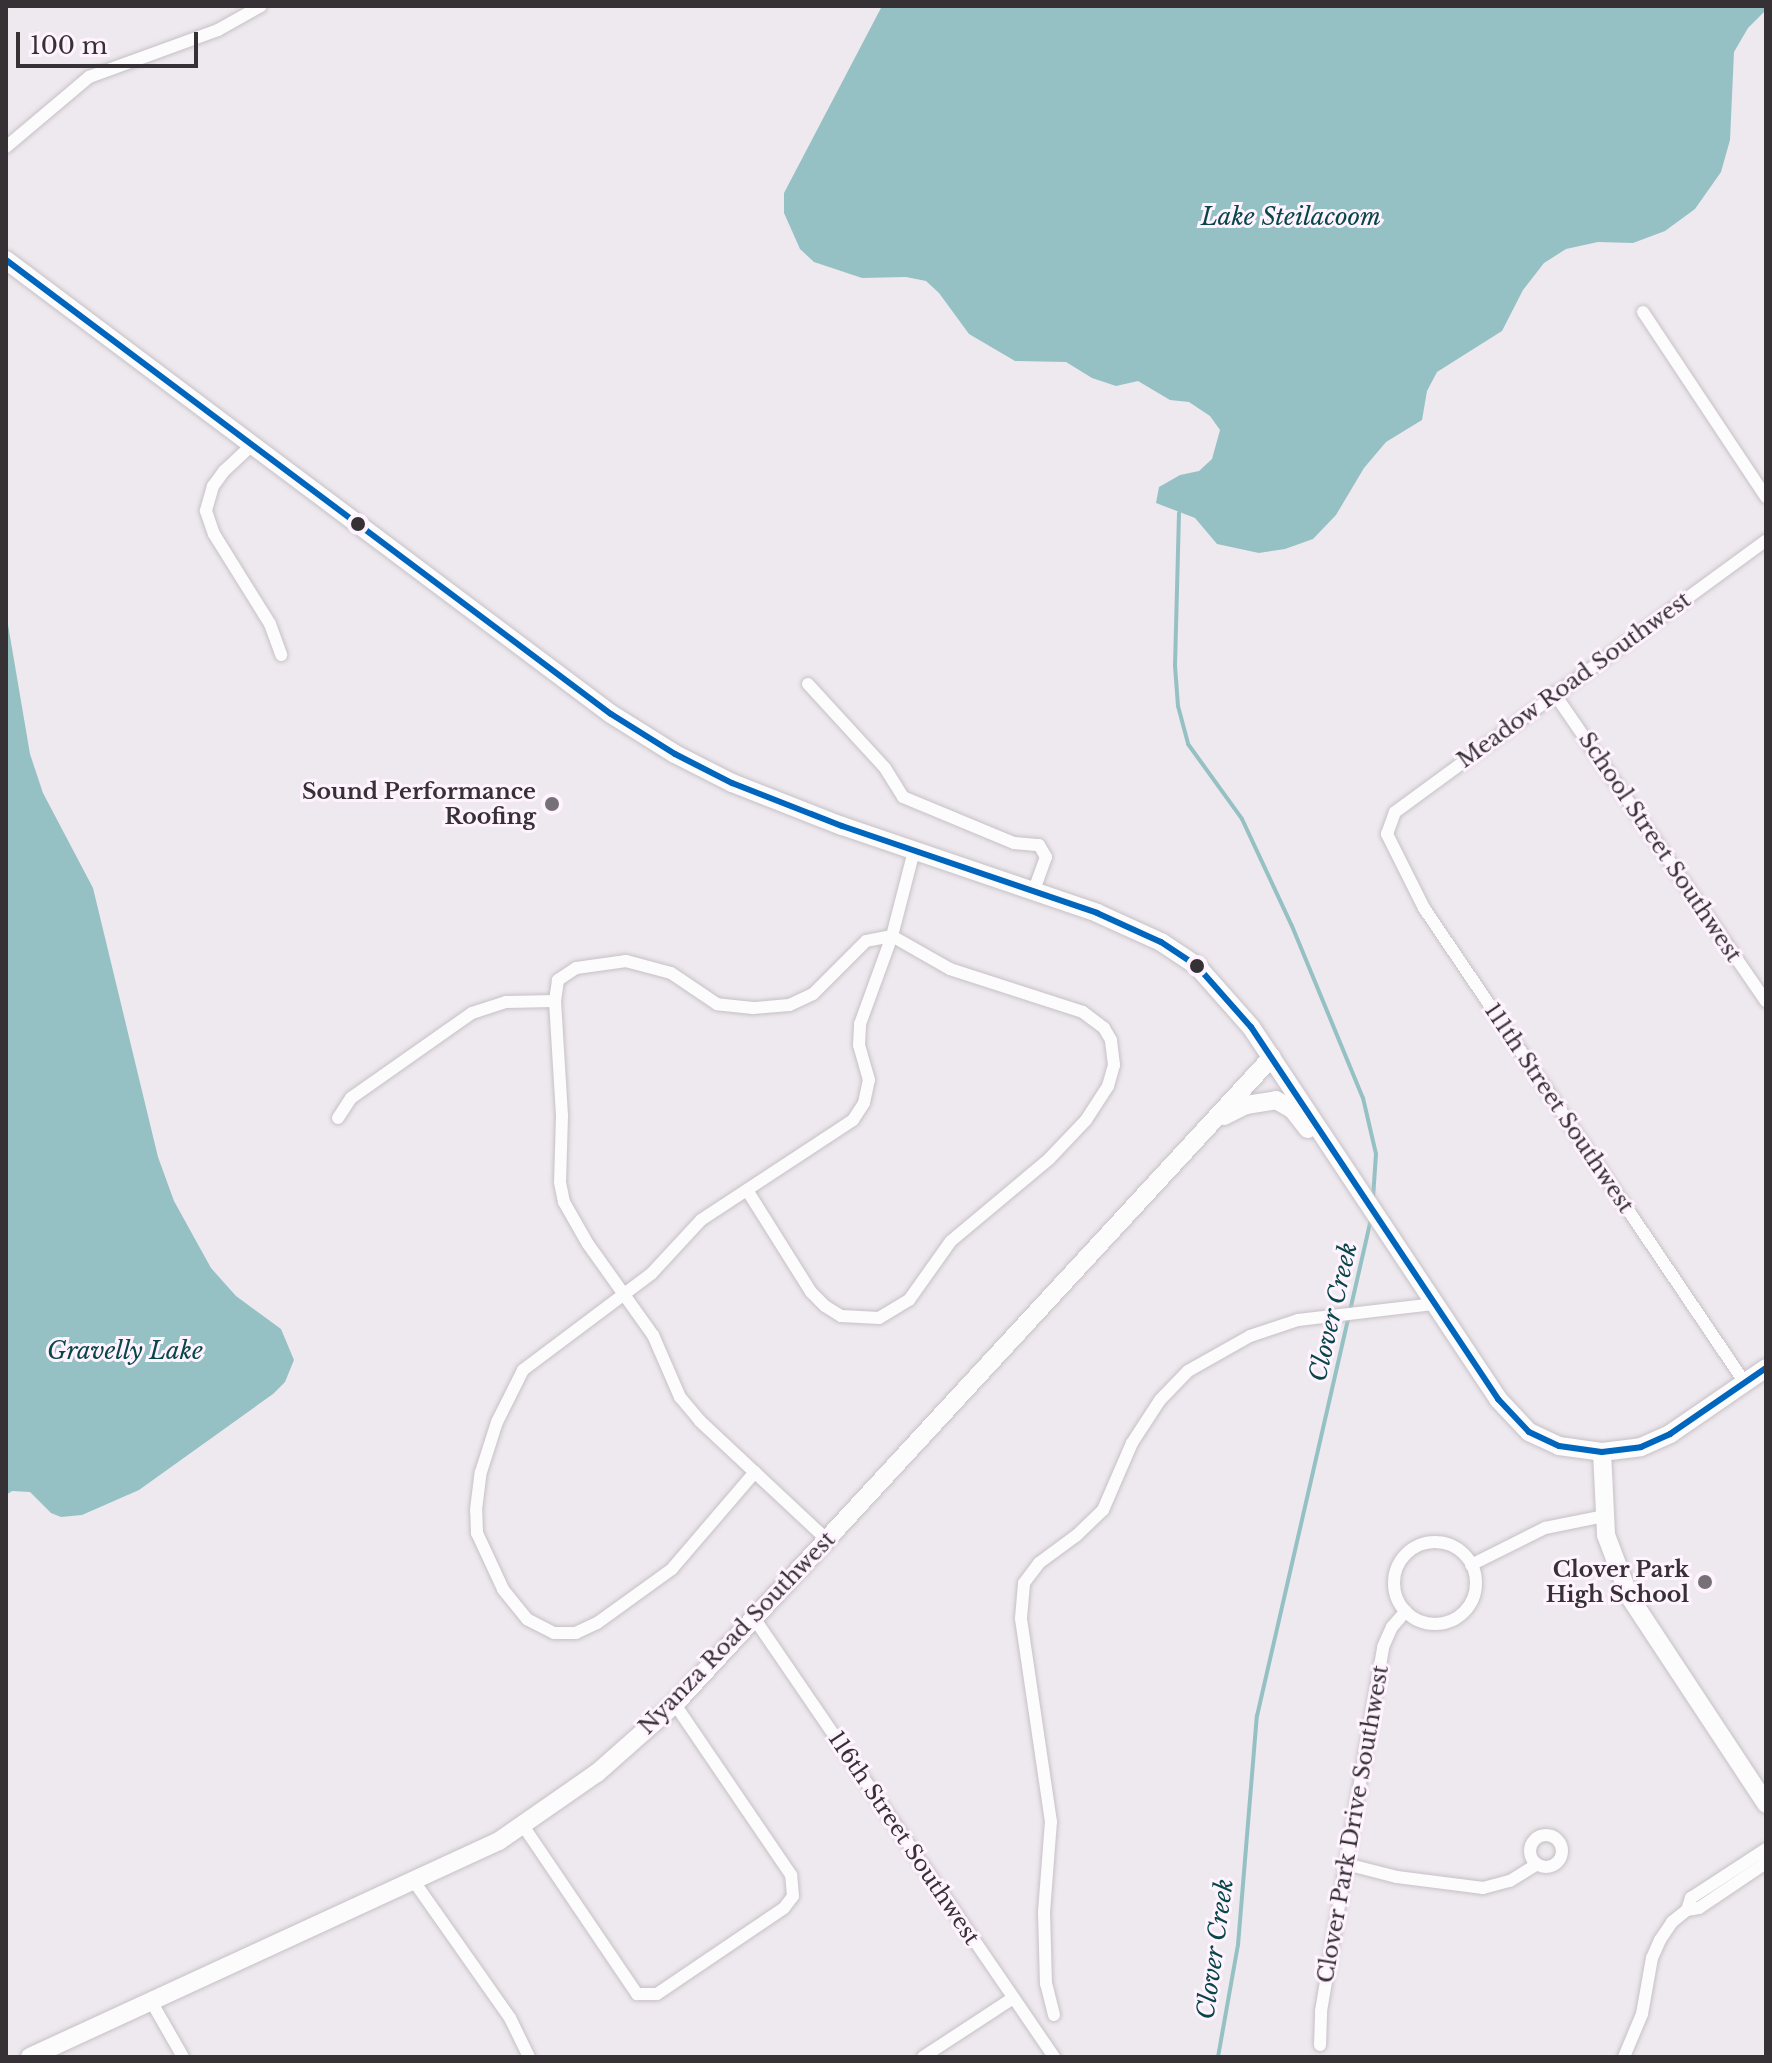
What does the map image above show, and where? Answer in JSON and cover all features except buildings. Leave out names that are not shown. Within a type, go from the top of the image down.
[{"type":"main road","points":[[6,260],[611,714],[675,754],[732,783],[914,851],[1097,913],[1173,949],[1197,966],[1230,1000],[1272,1057],[1516,1421],[1559,1446],[1602,1452],[1621,1451],[1656,1442],[1766,1368]]},
{"type":"main road","name":"Nyanza Road Southwest","points":[[30,2057],[524,1827],[597,1773],[675,1704],[1272,1057]]},
{"type":"main road","points":[[1215,1121],[1246,1105],[1276,1100],[1293,1110],[1347,1168]]},
{"type":"main road","points":[[1602,1452],[1604,1516],[1611,1553],[1629,1596],[1766,1804]]},
{"type":"street","points":[[229,6],[237,20]]},
{"type":"street","points":[[6,147],[89,77],[218,30],[261,6]]},
{"type":"street","points":[[1643,312],[1766,497]]},
{"type":"street","points":[[253,444],[213,486],[206,511],[214,534],[270,624],[281,655]]},
{"type":"street","name":"Meadow Road Southwest","points":[[1388,827],[1395,812],[1766,540]]},
{"type":"street","points":[[808,684],[885,768],[903,797],[1014,843],[1039,845],[1046,857],[1034,890]]},
{"type":"street","name":"School Street Southwest","points":[[1554,693],[1766,1001]]},
{"type":"street","name":"111th Street Southwest","points":[[1388,827],[1393,852],[1424,908],[1745,1383]]},
{"type":"street","points":[[755,1472],[662,1577],[597,1623],[568,1635],[534,1625],[514,1605],[485,1556],[476,1524],[481,1472],[497,1422],[523,1370],[553,1344],[625,1296],[652,1273],[694,1226],[853,1120],[864,1103],[869,1080],[859,1045],[860,1024],[892,936],[914,851]]},
{"type":"street","points":[[747,1190],[811,1292],[825,1306],[850,1318],[879,1318],[909,1300],[965,1228],[1049,1159],[1086,1120],[1108,1086],[1114,1065],[1111,1040],[1104,1028],[1083,1012],[950,969],[892,936],[866,941],[813,994],[789,1005],[753,1008],[717,1004],[671,973],[618,961],[564,973],[555,986],[562,1116],[560,1182],[564,1202],[588,1244],[653,1335],[680,1397],[700,1421],[827,1540]]},
{"type":"street","points":[[338,1118],[351,1098],[472,1013],[506,1002],[555,1001]]},
{"type":"street","points":[[1054,2015],[1046,1984],[1044,1912],[1051,1822],[1021,1618],[1024,1583],[1039,1563],[1079,1534],[1103,1510],[1132,1443],[1179,1378],[1250,1336],[1329,1314],[1357,1314],[1435,1304]]},
{"type":"street","points":[[1471,1565],[1545,1528],[1604,1516]]},
{"type":"street","points":[[1426,1542],[1453,1546],[1471,1565],[1475,1591],[1461,1614],[1436,1623],[1423,1622],[1406,1611],[1396,1594],[1394,1581],[1404,1556],[1426,1542]]},
{"type":"street","name":"Clover Park Drive Southwest","points":[[1320,2045],[1321,2011],[1383,1647],[1392,1627],[1406,1611]]},
{"type":"street","name":"116th Street Southwest","points":[[754,1618],[1054,2057]]},
{"type":"street","points":[[524,1827],[631,1989],[646,1996],[657,1994],[784,1908],[795,1888],[791,1875],[675,1704]]},
{"type":"street","points":[[1687,1910],[1691,1898],[1766,1849]]},
{"type":"street","points":[[1624,2057],[1642,2014],[1656,1949],[1672,1922],[1687,1910],[1699,1908],[1766,1863]]},
{"type":"street","points":[[1346,1864],[1411,1880],[1483,1888],[1510,1881],[1537,1864]]},
{"type":"street","points":[[413,1880],[510,2018],[524,2040],[529,2057]]},
{"type":"street","points":[[923,2057],[1013,1998]]},
{"type":"street","points":[[151,2001],[183,2057]]},
{"type":"water","name":"Lake Steilacoom","points":[[882,6],[1766,6],[1766,10],[1748,28],[1734,52],[1730,140],[1721,172],[1695,209],[1665,231],[1633,243],[1598,242],[1566,249],[1544,263],[1523,290],[1502,331],[1437,372],[1427,391],[1422,420],[1386,442],[1364,468],[1336,515],[1313,539],[1285,549],[1259,553],[1217,544],[1195,518],[1156,503],[1159,487],[1180,475],[1199,471],[1212,459],[1220,430],[1210,416],[1189,402],[1170,400],[1138,381],[1116,386],[1092,378],[1066,362],[1015,361],[969,334],[939,293],[926,281],[906,277],[862,278],[814,262],[800,249],[784,213],[784,193]]},
{"type":"water","name":"Gravelly Lake","points":[[6,613],[30,754],[43,793],[93,888],[158,1157],[174,1201],[211,1268],[236,1296],[281,1329],[294,1360],[285,1382],[273,1394],[139,1490],[82,1515],[61,1517],[51,1513],[30,1492],[12,1491],[6,1495]]},
{"type":"waterway","name":"Clover Creek","points":[[1179,513],[1175,666],[1178,706],[1188,744],[1242,819],[1292,926],[1363,1098],[1376,1154],[1373,1198]]},
{"type":"waterway","name":"Clover Creek","points":[[1218,2057],[1238,1945],[1257,1716],[1371,1219]]},
{"type":"transit line","points":[[6,260],[611,714],[675,754],[732,783],[842,826],[1097,913],[1161,942],[1197,966],[1251,1027],[1498,1399],[1529,1432],[1559,1446],[1602,1452],[1641,1447],[1670,1434],[1766,1368]]},
{"type":"place","name":"Sound Performance Roofing","points":[[552,804]]},
{"type":"place","name":"Clover Park High School","points":[[1705,1582]]}]
